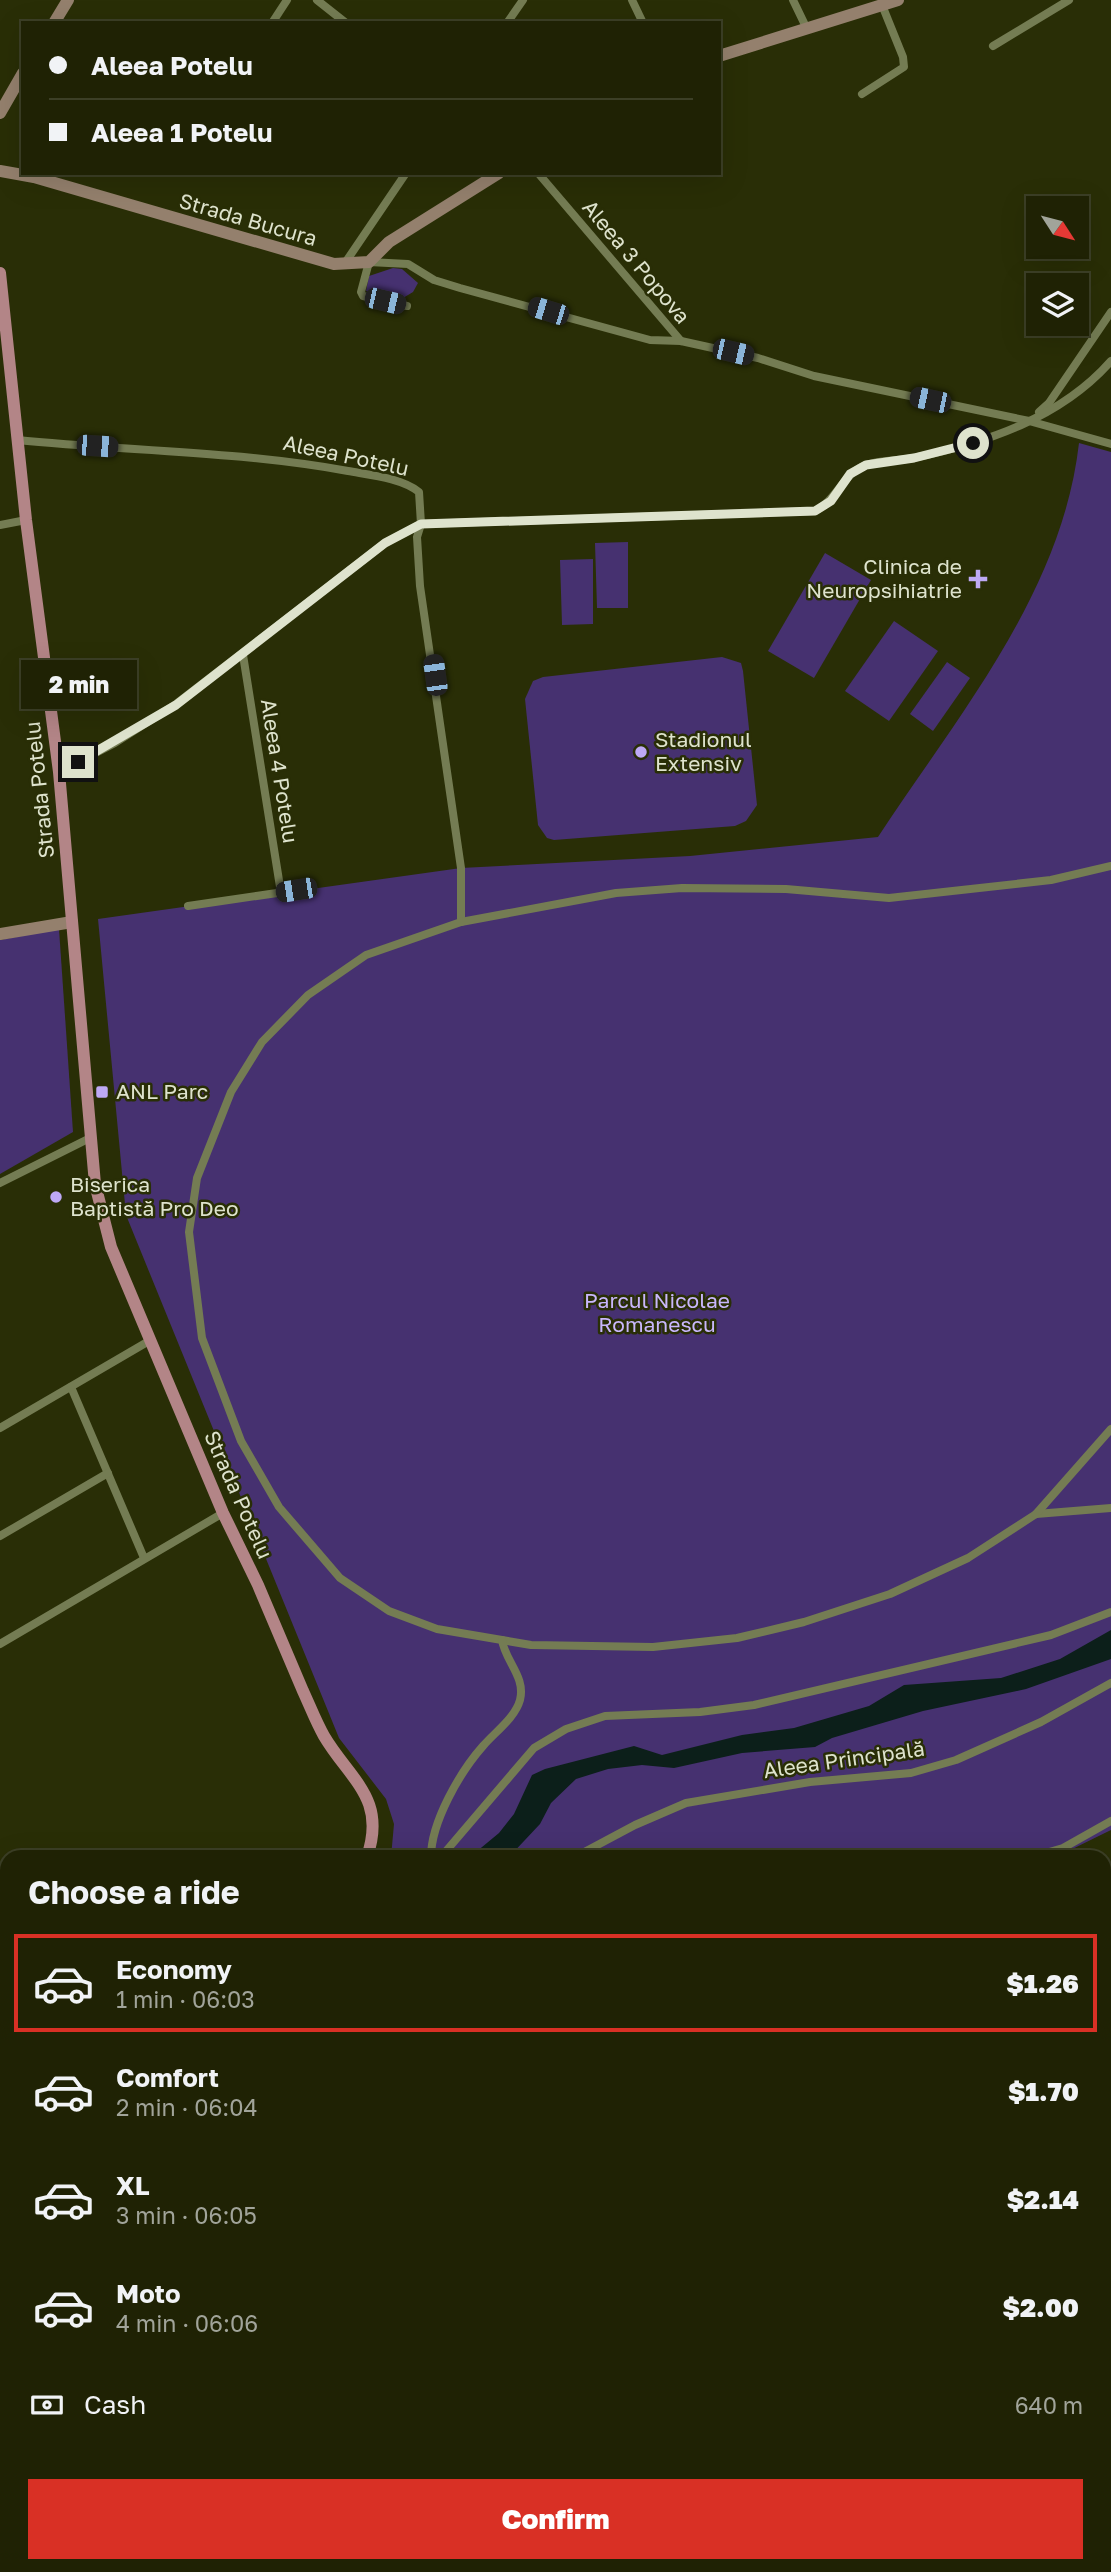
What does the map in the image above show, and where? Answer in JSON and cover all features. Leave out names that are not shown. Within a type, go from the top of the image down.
[{"type":"main road","name":"Strada Potelu","points":[[0,273],[4,344],[60,772],[95,1184],[103,1223],[149,1340],[223,1513],[258,1585],[324,1736],[370,1800],[372,1837],[369,1850]]},
{"type":"street","points":[[55,21],[68,0]]},
{"type":"street","points":[[273,21],[287,0]]},
{"type":"street","points":[[317,0],[343,21]]},
{"type":"street","points":[[509,21],[523,0]]},
{"type":"street","points":[[632,0],[642,21]]},
{"type":"street","points":[[793,0],[806,27]]},
{"type":"street","points":[[721,55],[898,0]]},
{"type":"street","points":[[993,46],[1069,0]]},
{"type":"street","points":[[862,94],[904,67],[903,57],[882,5]]},
{"type":"street","points":[[0,113],[21,76]]},
{"type":"street","name":"Strada Bucura","points":[[0,171],[21,175]]},
{"type":"street","name":"Strada Bucura","points":[[23,175],[334,264],[369,262]]},
{"type":"street","points":[[345,264],[401,175]]},
{"type":"street","points":[[407,306],[363,296],[361,292],[369,262],[390,242],[496,175]]},
{"type":"street","name":"Aleea 3 Popova","points":[[540,175],[681,341]]},
{"type":"street","points":[[369,262],[408,264],[434,280],[650,340],[681,341],[758,358],[814,376],[1029,421],[1111,444]]},
{"type":"street","points":[[1029,421],[1049,402],[1111,312]]},
{"type":"street","points":[[60,772],[116,743],[176,705],[243,656],[385,543],[421,524],[815,511],[831,501],[850,474],[866,465],[914,458],[998,437],[1074,394],[1111,361]]},
{"type":"street","name":"Aleea Potelu","points":[[17,440],[279,458],[368,475],[413,486],[419,492],[421,524]]},
{"type":"street","points":[[0,525],[26,520]]},
{"type":"street","points":[[421,524],[417,537],[420,586],[461,868],[461,922]]},
{"type":"street","name":"Aleea 4 Potelu","points":[[243,656],[281,893]]},
{"type":"street","points":[[1111,866],[1051,880],[889,898],[786,889],[682,888],[616,893],[461,922],[366,955],[308,995],[262,1042],[231,1092],[197,1178],[189,1232],[202,1338],[241,1441],[279,1507],[340,1577],[389,1611],[437,1629],[531,1645],[653,1647],[737,1638],[804,1622],[890,1594],[968,1558],[1036,1514],[1111,1429]]},
{"type":"street","points":[[188,906],[311,888]]},
{"type":"street","points":[[0,934],[72,922]]},
{"type":"street","points":[[0,1183],[92,1137]]},
{"type":"street","points":[[0,1428],[149,1340]]},
{"type":"street","points":[[71,1387],[144,1558]]},
{"type":"street","points":[[0,1536],[108,1473]]},
{"type":"street","points":[[1036,1514],[1093,1507],[1111,1508]]},
{"type":"street","points":[[0,1644],[223,1513]]},
{"type":"street","points":[[447,1850],[534,1748],[566,1729],[605,1716],[700,1712],[754,1705],[1051,1635],[1111,1612]]},
{"type":"street","points":[[433,1850],[455,1784],[481,1748],[512,1715],[520,1699],[516,1668],[504,1655],[502,1640]]},
{"type":"street","name":"Aleea Principală","points":[[588,1850],[635,1825],[686,1803],[810,1782],[911,1773],[956,1760],[1041,1722],[1111,1683]]},
{"type":"street","points":[[1056,1850],[1111,1821]]},
{"type":"green space","points":[[393,268],[402,269],[418,283],[413,292],[398,301],[366,291],[369,276]]},
{"type":"green space","name":"Parcul Nicolae Romanescu","points":[[1079,443],[1111,452],[1111,1830],[1070,1850],[392,1850],[394,1824],[386,1799],[339,1738],[126,1215],[98,919],[461,868],[690,856],[878,837],[1002,650],[1052,551],[1069,498]]},
{"type":"green space","points":[[628,542],[628,608],[597,608],[595,543]]},
{"type":"green space","points":[[825,553],[871,580],[814,678],[768,651]]},
{"type":"green space","points":[[593,559],[593,624],[562,625],[560,560]]},
{"type":"green space","points":[[894,621],[938,651],[889,721],[845,691]]},
{"type":"green space","name":"Stadionul Extensiv","points":[[722,657],[741,663],[743,671],[757,805],[746,821],[735,826],[554,840],[547,838],[538,825],[525,699],[533,681],[543,677]]},
{"type":"green space","points":[[947,662],[970,678],[933,731],[910,714]]},
{"type":"green space","points":[[59,929],[73,1132],[0,1174],[0,940]]},
{"type":"water","points":[[1111,1630],[1111,1659],[1026,1689],[923,1711],[832,1738],[815,1747],[742,1753],[674,1768],[642,1765],[608,1769],[576,1779],[551,1803],[540,1824],[516,1850],[478,1850],[499,1833],[514,1814],[532,1775],[545,1769],[634,1746],[662,1755],[742,1735],[794,1728],[869,1706],[904,1685],[1001,1678],[1060,1659]]},
{"type":"place","name":"Clinica de Neuropsihiatrie","points":[[978,579]]},
{"type":"place","name":"Stadionul Extensiv","points":[[641,752]]},
{"type":"place","name":"ANL Parc","points":[[102,1092]]},
{"type":"place","name":"Biserica Baptistă Pro Deo","points":[[56,1197]]},
{"type":"route","points":[[78,762],[116,743],[176,705],[243,656],[385,543],[421,524],[815,511],[831,501],[850,474],[866,465],[914,458],[973,443]]}]
